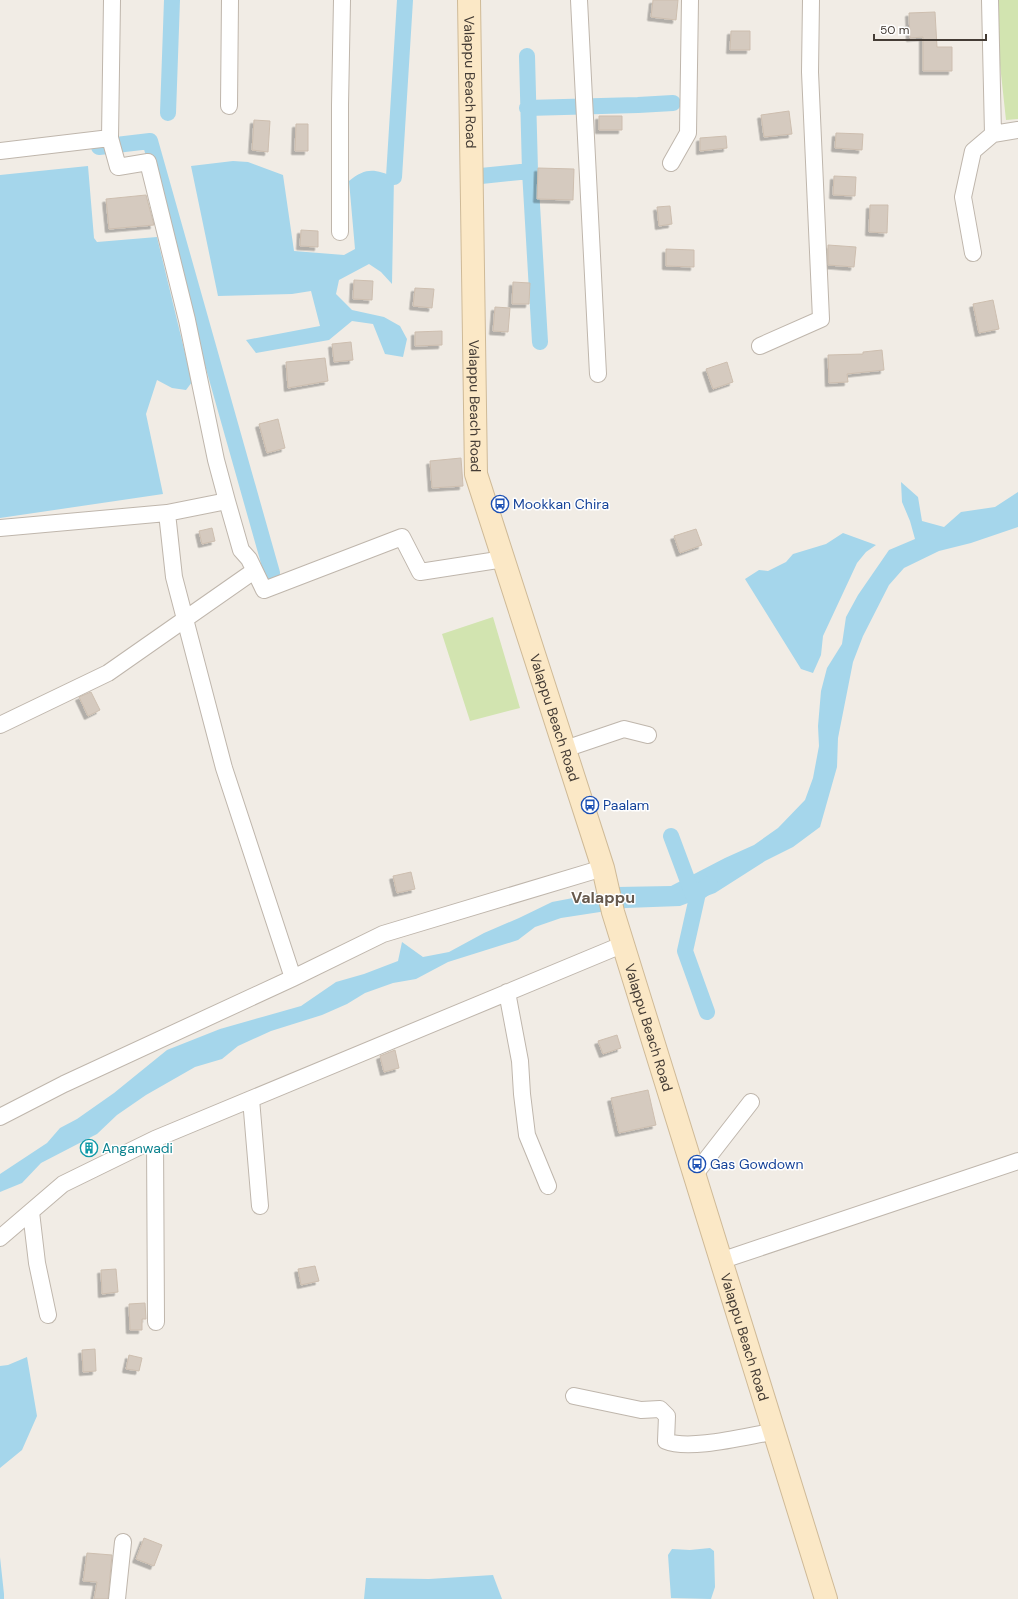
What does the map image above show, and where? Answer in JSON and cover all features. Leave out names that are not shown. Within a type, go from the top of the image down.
[{"type":"main road","name":"Valappu Beach Road","points":[[469,0],[476,474],[565,749],[605,878],[613,912],[695,1174],[772,1432],[826,1599]]},
{"type":"street","points":[[112,0],[112,144],[118,167],[148,162],[187,320],[216,460],[241,550],[249,559],[264,590],[402,537],[420,572],[504,559]]},
{"type":"street","points":[[229,106],[230,0]]},
{"type":"street","points":[[340,232],[342,0]]},
{"type":"street","points":[[579,0],[598,374]]},
{"type":"street","points":[[671,163],[688,132],[690,0]]},
{"type":"street","points":[[760,346],[821,319],[818,211],[810,72],[811,0]]},
{"type":"street","points":[[990,0],[993,134]]},
{"type":"street","points":[[973,253],[963,197],[973,151],[993,134],[1018,130]]},
{"type":"street","points":[[0,151],[112,144]]},
{"type":"street","points":[[0,528],[167,513],[227,500]]},
{"type":"street","points":[[167,513],[174,577],[224,768],[293,978]]},
{"type":"street","points":[[0,725],[108,672],[254,571]]},
{"type":"street","points":[[565,749],[624,729],[648,735]]},
{"type":"street","points":[[0,1117],[64,1084],[293,978],[383,934],[605,878]]},
{"type":"street","points":[[0,1238],[63,1184],[155,1139],[624,944]]},
{"type":"street","points":[[507,992],[520,1061],[522,1094],[528,1135],[548,1186]]},
{"type":"street","points":[[251,1099],[260,1206]]},
{"type":"street","points":[[695,1174],[751,1102]]},
{"type":"street","points":[[155,1139],[156,1322]]},
{"type":"street","points":[[720,1261],[1018,1161]]},
{"type":"street","points":[[31,1212],[37,1263],[48,1315]]},
{"type":"street","points":[[574,1396],[641,1410],[660,1410],[667,1416],[666,1441],[672,1444],[692,1444],[772,1432]]},
{"type":"street","points":[[117,1599],[123,1542]]},
{"type":"green space","points":[[993,0],[1018,0],[1018,119],[1006,120]]},
{"type":"green space","points":[[493,617],[520,708],[470,721],[442,634]]},
{"type":"water","points":[[233,161],[248,162],[283,175],[294,251],[344,255],[355,249],[349,181],[355,176],[366,171],[381,172],[394,177],[392,284],[381,272],[369,264],[339,280],[336,294],[352,310],[384,317],[400,326],[407,339],[403,357],[385,354],[373,324],[352,321],[329,340],[256,353],[246,340],[320,326],[311,291],[292,294],[218,296],[191,166]]},
{"type":"water","points":[[88,166],[94,238],[97,242],[157,237],[192,382],[186,390],[172,388],[157,380],[146,414],[163,494],[0,518],[0,175]]},
{"type":"water","points":[[901,482],[918,497],[922,521],[944,527],[961,512],[995,507],[1018,492],[1018,527],[971,543],[939,551],[904,568],[889,585],[863,636],[853,662],[838,738],[837,767],[820,827],[793,847],[765,861],[715,893],[680,906],[626,908],[561,918],[535,927],[518,940],[448,962],[416,979],[393,983],[365,993],[347,1004],[322,1015],[271,1031],[238,1046],[222,1059],[195,1067],[146,1095],[117,1115],[97,1134],[41,1163],[22,1183],[0,1192],[0,1174],[47,1143],[60,1128],[77,1119],[114,1093],[167,1050],[220,1029],[301,1006],[336,982],[364,974],[398,961],[402,942],[423,957],[449,952],[484,933],[552,902],[594,894],[617,887],[671,886],[754,845],[778,828],[805,800],[813,778],[819,746],[818,726],[821,691],[827,668],[842,644],[846,617],[858,595],[889,550],[915,539],[910,521],[902,502]]},
{"type":"water","points":[[843,533],[876,545],[866,552],[857,563],[823,636],[821,655],[813,673],[801,669],[745,579],[759,570],[768,571],[786,562],[793,554],[826,544]]},
{"type":"water","points":[[27,1357],[37,1416],[22,1450],[0,1468],[0,1366],[8,1365]]},
{"type":"water","points":[[710,1548],[714,1551],[715,1587],[711,1599],[671,1598],[668,1555],[672,1549],[690,1550]]},
{"type":"water","points":[[0,1557],[4,1594],[4,1599],[0,1599]]},
{"type":"water","points":[[493,1575],[502,1599],[364,1599],[366,1578],[429,1579]]},
{"type":"building","points":[[653,0],[678,0],[676,20],[651,17]]},
{"type":"building","points":[[935,12],[937,47],[952,47],[952,71],[923,71],[923,37],[910,38],[909,13]]},
{"type":"building","points":[[731,31],[750,31],[750,50],[730,50]]},
{"type":"building","points":[[789,111],[792,134],[764,137],[761,115]]},
{"type":"building","points":[[599,116],[622,116],[622,130],[599,130]]},
{"type":"building","points":[[254,120],[270,121],[268,152],[252,150]]},
{"type":"building","points":[[296,124],[308,124],[308,151],[295,151]]},
{"type":"building","points":[[836,133],[863,134],[862,150],[835,148]]},
{"type":"building","points":[[726,136],[727,148],[700,151],[700,138]]},
{"type":"building","points":[[538,168],[574,169],[573,200],[537,199]]},
{"type":"building","points":[[834,176],[856,177],[855,196],[833,195]]},
{"type":"building","points":[[146,195],[154,225],[109,229],[106,199]]},
{"type":"building","points":[[870,205],[888,205],[887,233],[869,232]]},
{"type":"building","points":[[670,206],[672,224],[659,226],[657,207]]},
{"type":"building","points":[[301,230],[318,231],[318,247],[300,246]]},
{"type":"building","points":[[828,245],[856,247],[854,267],[828,265]]},
{"type":"building","points":[[666,249],[694,250],[694,267],[666,266]]},
{"type":"building","points":[[354,280],[373,281],[372,300],[353,299]]},
{"type":"building","points":[[513,282],[530,283],[529,304],[512,304]]},
{"type":"building","points":[[415,288],[434,289],[432,308],[413,306]]},
{"type":"building","points":[[993,300],[999,329],[979,333],[973,304]]},
{"type":"building","points":[[495,307],[510,308],[508,332],[493,331]]},
{"type":"building","points":[[442,331],[442,345],[415,346],[415,332]]},
{"type":"building","points":[[351,342],[353,360],[334,362],[332,344]]},
{"type":"building","points":[[882,350],[884,370],[847,374],[848,382],[829,383],[828,355],[863,354],[863,352]]},
{"type":"building","points":[[325,358],[328,381],[288,388],[286,362]]},
{"type":"building","points":[[727,362],[733,382],[713,389],[706,369]]},
{"type":"building","points":[[278,419],[285,448],[267,453],[259,424]]},
{"type":"building","points":[[461,458],[463,486],[432,488],[430,461]]},
{"type":"building","points":[[212,528],[215,541],[202,544],[199,531]]},
{"type":"building","points":[[696,529],[702,545],[680,553],[674,536]]},
{"type":"building","points":[[91,692],[100,710],[88,716],[79,697]]},
{"type":"building","points":[[411,872],[415,889],[397,893],[393,876]]},
{"type":"building","points":[[617,1035],[621,1048],[603,1054],[598,1041]]},
{"type":"building","points":[[395,1050],[399,1068],[384,1072],[380,1056]]},
{"type":"building","points":[[648,1090],[656,1125],[619,1133],[611,1098]]},
{"type":"building","points":[[315,1266],[319,1281],[301,1285],[298,1269]]},
{"type":"building","points":[[116,1269],[118,1292],[102,1294],[101,1270]]},
{"type":"building","points":[[145,1303],[146,1319],[142,1319],[142,1330],[130,1330],[129,1304]]},
{"type":"building","points":[[95,1349],[96,1371],[83,1372],[82,1350]]},
{"type":"building","points":[[129,1355],[142,1358],[139,1371],[126,1369]]},
{"type":"building","points":[[144,1538],[162,1545],[154,1566],[136,1559]]},
{"type":"building","points":[[87,1553],[112,1555],[108,1599],[94,1599],[97,1582],[83,1581]]},
{"type":"waterway","points":[[168,113],[172,0]]},
{"type":"waterway","points":[[394,177],[405,0]]},
{"type":"waterway","points":[[527,56],[530,171]]},
{"type":"waterway","points":[[527,108],[673,103]]},
{"type":"waterway","points":[[99,147],[150,141],[272,573]]},
{"type":"waterway","points":[[481,176],[530,171],[540,342]]},
{"type":"waterway","points":[[671,836],[693,895]]},
{"type":"waterway","points":[[707,1012],[685,951],[698,893],[710,884]]},
{"type":"place","name":"Mookkan Chira","points":[[500,504]]},
{"type":"place","name":"Paalam","points":[[590,805]]},
{"type":"place","name":"Anganwadi","points":[[89,1148]]},
{"type":"place","name":"Gas Gowdown","points":[[697,1164]]},
{"type":"district","name":"Valappu","points":[[603,897]]}]
